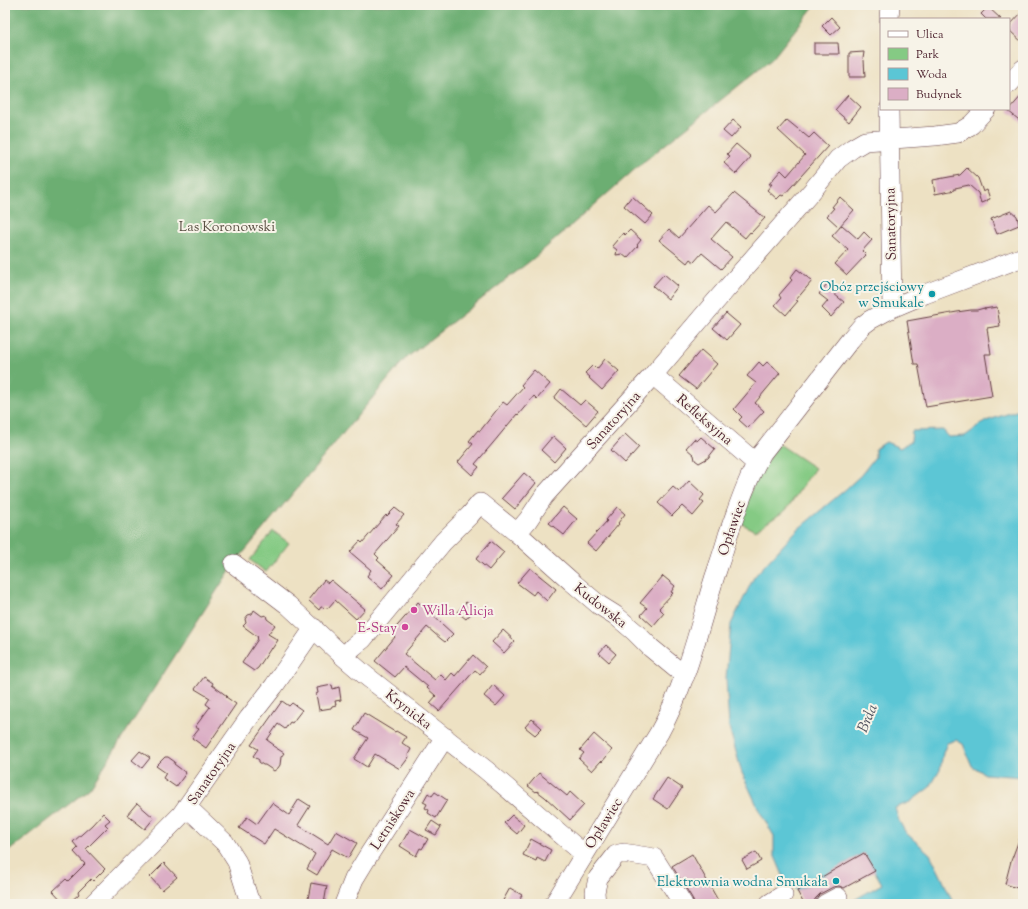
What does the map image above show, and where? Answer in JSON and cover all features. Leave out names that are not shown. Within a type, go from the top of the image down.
[{"type":"street","points":[[889,18],[890,5]]},
{"type":"street","points":[[1010,83],[1023,69]]},
{"type":"street","name":"Sanatoryjna","points":[[889,110],[892,308]]},
{"type":"street","name":"Sanatoryjna","points":[[517,533],[528,520],[544,496],[653,375],[838,159],[852,148],[865,141],[958,133],[972,126],[985,110]]},
{"type":"street","name":"Opławiec","points":[[554,904],[659,734],[671,710],[685,676],[714,578],[739,502],[762,453],[862,326],[892,308],[1023,257]]},
{"type":"street","name":"Refleksyjna","points":[[653,375],[756,463]]},
{"type":"street","points":[[344,657],[363,639],[443,542],[480,504],[517,533]]},
{"type":"street","name":"Kudowska","points":[[517,533],[599,605],[615,615],[651,648],[685,676]]},
{"type":"street","name":"Krynicka","points":[[234,564],[288,606],[314,628],[344,657],[486,770],[584,854]]},
{"type":"street","name":"Sanatoryjna","points":[[93,904],[181,815],[314,628]]},
{"type":"street","name":"Letniskowa","points":[[344,904],[354,879],[364,862],[445,737]]},
{"type":"street","points":[[187,807],[225,843],[237,862],[245,900]]},
{"type":"street","points":[[596,904],[595,892],[598,878],[616,855],[622,853],[654,858],[683,904]]},
{"type":"green space","name":"Las Koronowski","points":[[5,5],[815,5],[772,59],[641,164],[534,258],[405,359],[234,564],[90,788],[5,854]]},
{"type":"green space","points":[[779,444],[815,468],[786,510],[755,531],[739,522],[756,477]]},
{"type":"green space","points":[[273,531],[289,543],[266,572],[250,560]]},
{"type":"water","name":"Brda","points":[[1022,409],[1023,777],[985,774],[972,766],[963,744],[956,740],[947,743],[943,753],[940,770],[930,787],[910,802],[895,808],[899,821],[906,833],[930,854],[954,904],[847,904],[882,884],[864,853],[797,891],[792,884],[787,885],[774,854],[774,836],[760,812],[742,773],[729,727],[726,678],[731,624],[754,577],[797,530],[861,475],[875,457],[875,449],[886,442],[900,448],[911,441],[912,431],[943,430],[949,437],[965,436],[986,421]]},
{"type":"building","points":[[988,7],[1000,18],[985,18],[981,14]]},
{"type":"building","points":[[1023,11],[1023,43],[1010,31],[1010,25]]},
{"type":"building","points":[[831,17],[840,27],[831,35],[822,26]]},
{"type":"building","points":[[814,43],[838,43],[839,54],[814,54]]},
{"type":"building","points":[[864,52],[863,59],[865,77],[849,77],[849,53]]},
{"type":"building","points":[[1023,94],[1023,123],[1008,111]]},
{"type":"building","points":[[848,95],[861,107],[849,122],[835,110]]},
{"type":"building","points":[[733,120],[741,127],[731,138],[723,131]]},
{"type":"building","points":[[787,120],[809,138],[814,133],[828,146],[783,196],[781,195],[777,199],[767,190],[772,184],[769,184],[781,170],[787,176],[805,155],[778,130]]},
{"type":"building","points":[[736,144],[751,157],[736,174],[724,163],[730,156],[727,154]]},
{"type":"building","points":[[967,168],[978,178],[983,192],[987,190],[990,199],[986,200],[987,202],[981,203],[978,193],[969,185],[955,188],[955,190],[935,194],[933,180],[960,175]]},
{"type":"building","points":[[734,193],[765,218],[745,238],[726,222],[711,239],[732,257],[721,269],[702,253],[694,262],[690,259],[687,263],[659,240],[669,229],[679,238],[708,205],[716,212]]},
{"type":"building","points":[[632,196],[653,215],[645,224],[624,206]]},
{"type":"building","points":[[840,197],[854,210],[839,227],[827,216],[834,208],[832,207]]},
{"type":"building","points":[[1011,211],[1017,216],[1019,225],[997,234],[991,219]]},
{"type":"building","points":[[842,225],[858,239],[864,232],[872,240],[862,251],[866,255],[847,275],[835,264],[848,250],[832,236]]},
{"type":"building","points":[[630,230],[641,240],[637,245],[638,246],[627,258],[622,254],[616,255],[617,250],[612,246],[623,233],[625,235]]},
{"type":"building","points":[[797,269],[812,281],[786,315],[775,305],[781,298],[779,295],[792,280],[790,278]]},
{"type":"building","points":[[664,274],[678,286],[668,299],[653,286]]},
{"type":"building","points":[[827,284],[836,292],[834,294],[844,302],[831,317],[822,308],[828,301],[819,294]]},
{"type":"building","points":[[997,307],[1000,326],[987,328],[991,354],[985,354],[992,396],[926,407],[918,364],[914,364],[907,321],[957,312]]},
{"type":"building","points":[[726,313],[740,325],[727,340],[713,328]]},
{"type":"building","points":[[701,350],[717,364],[696,389],[679,376]]},
{"type":"building","points":[[605,359],[619,371],[602,390],[585,373],[593,365],[597,369]]},
{"type":"building","points":[[759,362],[763,366],[767,362],[780,373],[755,403],[764,411],[748,428],[739,420],[742,417],[734,409],[756,383],[747,376]]},
{"type":"building","points":[[534,370],[550,384],[537,399],[534,396],[518,415],[517,414],[475,464],[479,467],[472,475],[458,462],[473,444],[469,441],[478,430],[480,431],[503,402],[507,405],[523,387],[521,385]]},
{"type":"building","points":[[561,389],[580,405],[585,400],[598,411],[586,425],[554,398]]},
{"type":"building","points":[[625,434],[639,447],[625,463],[611,450]]},
{"type":"building","points":[[553,436],[566,448],[554,462],[541,450]]},
{"type":"building","points":[[701,437],[715,449],[708,458],[699,463],[695,460],[694,455],[686,448],[694,439],[697,441]]},
{"type":"building","points":[[524,473],[536,483],[515,509],[502,498]]},
{"type":"building","points":[[689,481],[704,495],[700,500],[704,503],[693,516],[682,506],[672,516],[658,503],[673,487],[679,492]]},
{"type":"building","points":[[563,507],[577,519],[564,535],[549,523]]},
{"type":"building","points":[[617,507],[625,514],[618,523],[619,524],[596,551],[587,543],[607,521],[606,520]]},
{"type":"building","points":[[395,508],[404,515],[396,524],[399,526],[375,554],[379,558],[377,560],[394,575],[382,589],[367,576],[371,570],[350,552],[360,541],[362,543],[386,515],[387,516]]},
{"type":"building","points":[[491,541],[504,552],[489,570],[476,559]]},
{"type":"building","points":[[530,568],[556,589],[547,601],[536,591],[533,595],[517,583]]},
{"type":"building","points":[[663,576],[675,586],[671,592],[673,593],[659,608],[664,613],[653,626],[641,615],[647,608],[640,603]]},
{"type":"building","points":[[324,580],[328,583],[331,580],[365,609],[356,619],[335,600],[328,608],[321,607],[319,610],[308,600]]},
{"type":"building","points":[[418,602],[453,634],[445,642],[427,627],[404,654],[435,680],[440,674],[446,680],[452,673],[455,676],[473,655],[486,667],[480,674],[475,670],[439,711],[430,703],[436,696],[427,688],[428,687],[404,667],[395,677],[375,661],[395,637],[391,633]]},
{"type":"building","points":[[466,602],[475,609],[466,619],[457,612]]},
{"type":"building","points":[[254,610],[262,616],[266,615],[267,619],[275,625],[268,634],[278,640],[258,668],[254,671],[242,663],[258,639],[258,637],[243,626],[246,623],[245,619],[248,615],[252,614]]},
{"type":"building","points":[[503,630],[515,641],[504,653],[492,642]]},
{"type":"building","points":[[606,645],[616,654],[609,662],[599,653]]},
{"type":"building","points":[[204,677],[213,683],[212,685],[236,704],[206,748],[192,738],[199,729],[195,727],[210,707],[206,704],[210,698],[195,689]]},
{"type":"building","points":[[332,685],[333,689],[339,687],[341,700],[335,701],[336,705],[332,706],[331,708],[319,710],[316,694],[318,693],[317,688]]},
{"type":"building","points":[[493,685],[505,696],[496,706],[484,696]]},
{"type":"building","points":[[282,701],[289,706],[292,703],[302,710],[292,723],[290,722],[285,729],[278,724],[267,740],[284,753],[281,757],[280,765],[274,771],[263,765],[253,756],[258,749],[251,745]]},
{"type":"building","points":[[364,713],[406,737],[402,743],[411,749],[408,755],[409,757],[400,769],[375,754],[367,767],[354,759],[368,738],[354,730]]},
{"type":"building","points":[[532,719],[542,728],[535,735],[525,727]]},
{"type":"building","points":[[594,734],[612,750],[592,771],[579,759],[584,753],[580,750]]},
{"type":"building","points":[[140,751],[150,758],[142,768],[132,760]]},
{"type":"building","points":[[165,757],[168,757],[175,762],[174,764],[186,773],[176,787],[163,778],[166,773],[156,766]]},
{"type":"building","points":[[539,773],[567,796],[570,792],[584,805],[570,820],[545,797],[528,786]]},
{"type":"building","points":[[667,778],[682,788],[668,809],[653,799]]},
{"type":"building","points":[[435,792],[447,800],[436,818],[428,813],[429,810],[425,808],[427,804],[423,802],[428,793],[432,796]]},
{"type":"building","points":[[299,799],[310,806],[298,825],[328,844],[336,831],[357,843],[348,858],[332,849],[317,875],[307,869],[315,854],[274,829],[264,844],[239,828],[247,817],[257,824],[272,803],[289,815]]},
{"type":"building","points":[[137,803],[154,818],[145,829],[127,815]]},
{"type":"building","points":[[103,813],[110,820],[105,824],[108,827],[86,849],[105,869],[93,881],[91,879],[78,892],[79,894],[68,904],[65,904],[53,891],[66,879],[68,881],[85,864],[74,852],[78,848],[73,842]]},
{"type":"building","points":[[512,815],[524,825],[517,834],[504,823]]},
{"type":"building","points":[[432,821],[441,827],[436,835],[426,830]]},
{"type":"building","points":[[410,829],[428,839],[422,849],[420,848],[416,856],[400,846]]},
{"type":"building","points":[[1022,832],[1023,890],[1005,884],[1011,861]]},
{"type":"building","points":[[531,839],[551,850],[545,862],[537,858],[536,861],[523,855]]},
{"type":"building","points":[[756,852],[761,861],[747,869],[742,860]]},
{"type":"building","name":"Elektrownia wodna Smukała","points":[[864,853],[875,871],[844,888],[839,886],[833,887],[820,894],[815,899],[814,904],[804,904],[797,891]]},
{"type":"building","points":[[692,854],[720,904],[694,904],[692,898],[672,866]]},
{"type":"building","points":[[164,863],[177,877],[162,890],[150,877]]},
{"type":"building","points":[[311,883],[327,886],[324,904],[307,904]]},
{"type":"building","points":[[510,888],[522,895],[520,898],[531,904],[501,904]]},
{"type":"place","name":"Obóz przejściowy w Smukale","points":[[932,294]]},
{"type":"place","name":"Willa Alicja","points":[[414,610]]},
{"type":"place","name":"E-Stay","points":[[405,627]]},
{"type":"place","name":"Elektrownia wodna Smukała","points":[[836,881]]}]
